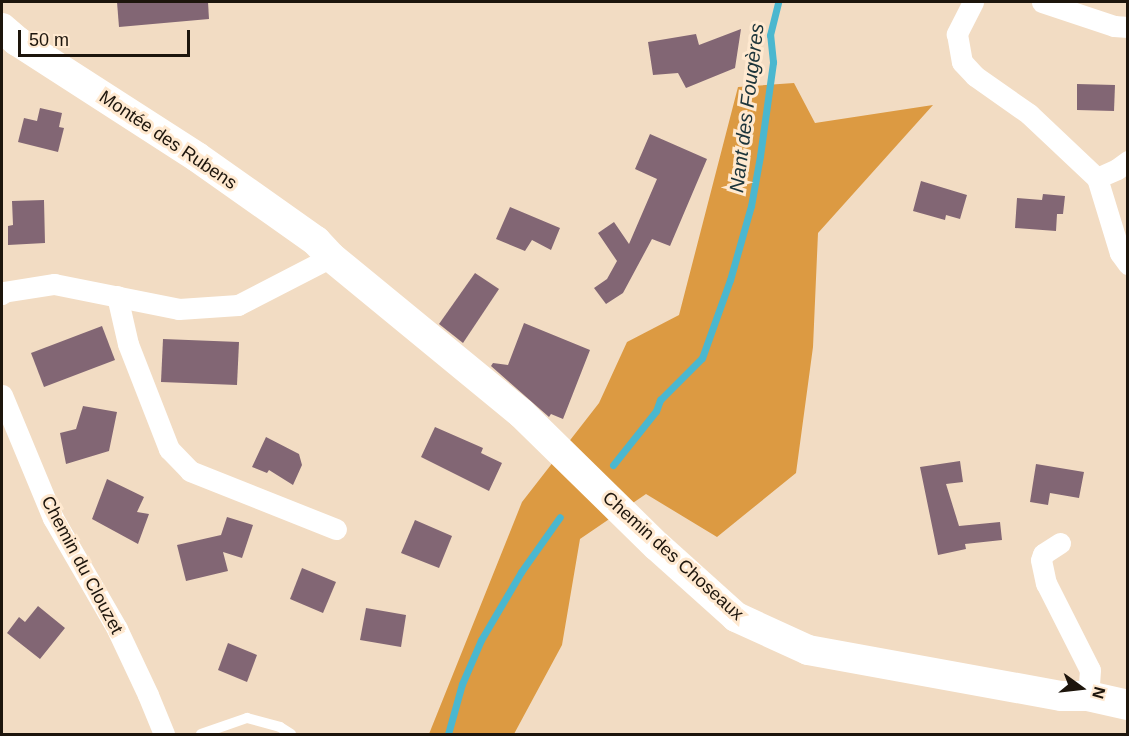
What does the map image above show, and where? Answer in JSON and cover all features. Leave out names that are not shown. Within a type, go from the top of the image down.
[{"type":"street","points":[[973,2],[957,34],[962,62],[975,76],[1029,114],[1096,178],[1120,253],[1128,264]]},
{"type":"street","points":[[1042,2],[1114,26],[1128,27]]},
{"type":"street","name":"Montée des Rubens","points":[[2,28],[17,41],[197,157],[316,242],[331,256]]},
{"type":"street","points":[[1096,178],[1117,170],[1128,161]]},
{"type":"street","points":[[2,294],[54,284],[179,309],[238,305],[331,256]]},
{"type":"street","name":"Chemin des Choseaux","points":[[331,256],[521,413],[657,546],[736,617],[808,650],[1061,696],[1088,696],[1128,705]]},
{"type":"street","points":[[117,296],[128,344],[169,449],[190,471],[336,529]]},
{"type":"street","name":"Chemin du Clouzet","points":[[2,395],[53,518],[117,629],[148,694],[164,735]]},
{"type":"street","points":[[1060,543],[1043,554],[1041,560],[1046,583],[1089,670],[1088,696]]},
{"type":"lane","points":[[201,735],[247,718],[280,727],[291,735]]},
{"type":"shaded area","points":[[794,83],[815,123],[933,105],[818,233],[813,347],[796,473],[717,537],[646,494],[580,539],[562,645],[514,734],[429,734],[522,502],[599,403],[627,342],[679,315],[738,87]]},
{"type":"building","points":[[117,2],[208,2],[209,19],[119,27]]},
{"type":"building","points":[[741,29],[735,68],[686,88],[678,73],[653,75],[648,42],[696,34],[699,45]]},
{"type":"building","points":[[1077,84],[1115,85],[1114,111],[1077,110]]},
{"type":"building","points":[[40,108],[62,113],[59,127],[64,128],[58,152],[18,142],[24,118],[37,121]]},
{"type":"building","points":[[650,134],[707,159],[670,246],[652,239],[623,293],[606,304],[594,288],[607,279],[617,261],[598,233],[614,222],[629,244],[657,179],[635,169]]},
{"type":"building","points":[[921,181],[967,195],[960,219],[946,215],[945,220],[913,211]]},
{"type":"building","points":[[1043,194],[1065,196],[1063,214],[1057,214],[1056,231],[1015,228],[1017,198],[1042,200]]},
{"type":"building","points":[[44,200],[45,243],[8,245],[8,226],[13,225],[12,201]]},
{"type":"building","points":[[510,207],[560,228],[551,250],[532,240],[525,251],[496,239]]},
{"type":"building","points":[[475,273],[499,289],[463,343],[439,324]]},
{"type":"building","points":[[524,323],[590,350],[563,419],[551,414],[549,417],[491,366],[493,363],[508,365]]},
{"type":"building","points":[[102,326],[115,360],[44,387],[31,353]]},
{"type":"building","points":[[163,339],[239,342],[237,385],[161,382]]},
{"type":"building","points":[[83,406],[117,412],[109,451],[66,464],[60,433],[76,429]]},
{"type":"building","points":[[435,427],[483,448],[481,453],[502,463],[489,491],[421,457]]},
{"type":"building","points":[[266,437],[299,454],[302,465],[293,485],[269,470],[267,473],[252,467]]},
{"type":"building","points":[[960,461],[963,482],[946,484],[959,526],[1000,522],[1002,540],[965,544],[966,549],[938,555],[920,467]]},
{"type":"building","points":[[1036,464],[1084,472],[1079,498],[1050,493],[1048,505],[1030,502]]},
{"type":"building","points":[[107,479],[144,497],[137,512],[149,514],[138,544],[92,519]]},
{"type":"building","points":[[227,517],[253,525],[242,558],[223,552],[228,571],[186,581],[177,545],[221,535]]},
{"type":"building","points":[[415,520],[452,536],[439,568],[401,553]]},
{"type":"building","points":[[302,568],[336,582],[323,613],[290,599]]},
{"type":"building","points":[[38,606],[65,628],[40,659],[7,633],[19,617],[25,622]]},
{"type":"building","points":[[366,608],[406,615],[401,647],[360,640]]},
{"type":"building","points":[[228,643],[257,655],[247,682],[218,670]]},
{"type":"waterway","name":"Nant des Fougères","points":[[613,465],[656,411],[660,400],[702,358],[730,280],[751,206],[760,156],[773,62],[770,35],[778,2]]},
{"type":"waterway","name":"Nant des Fougères","points":[[448,734],[462,684],[481,640],[521,572],[560,517]]}]
